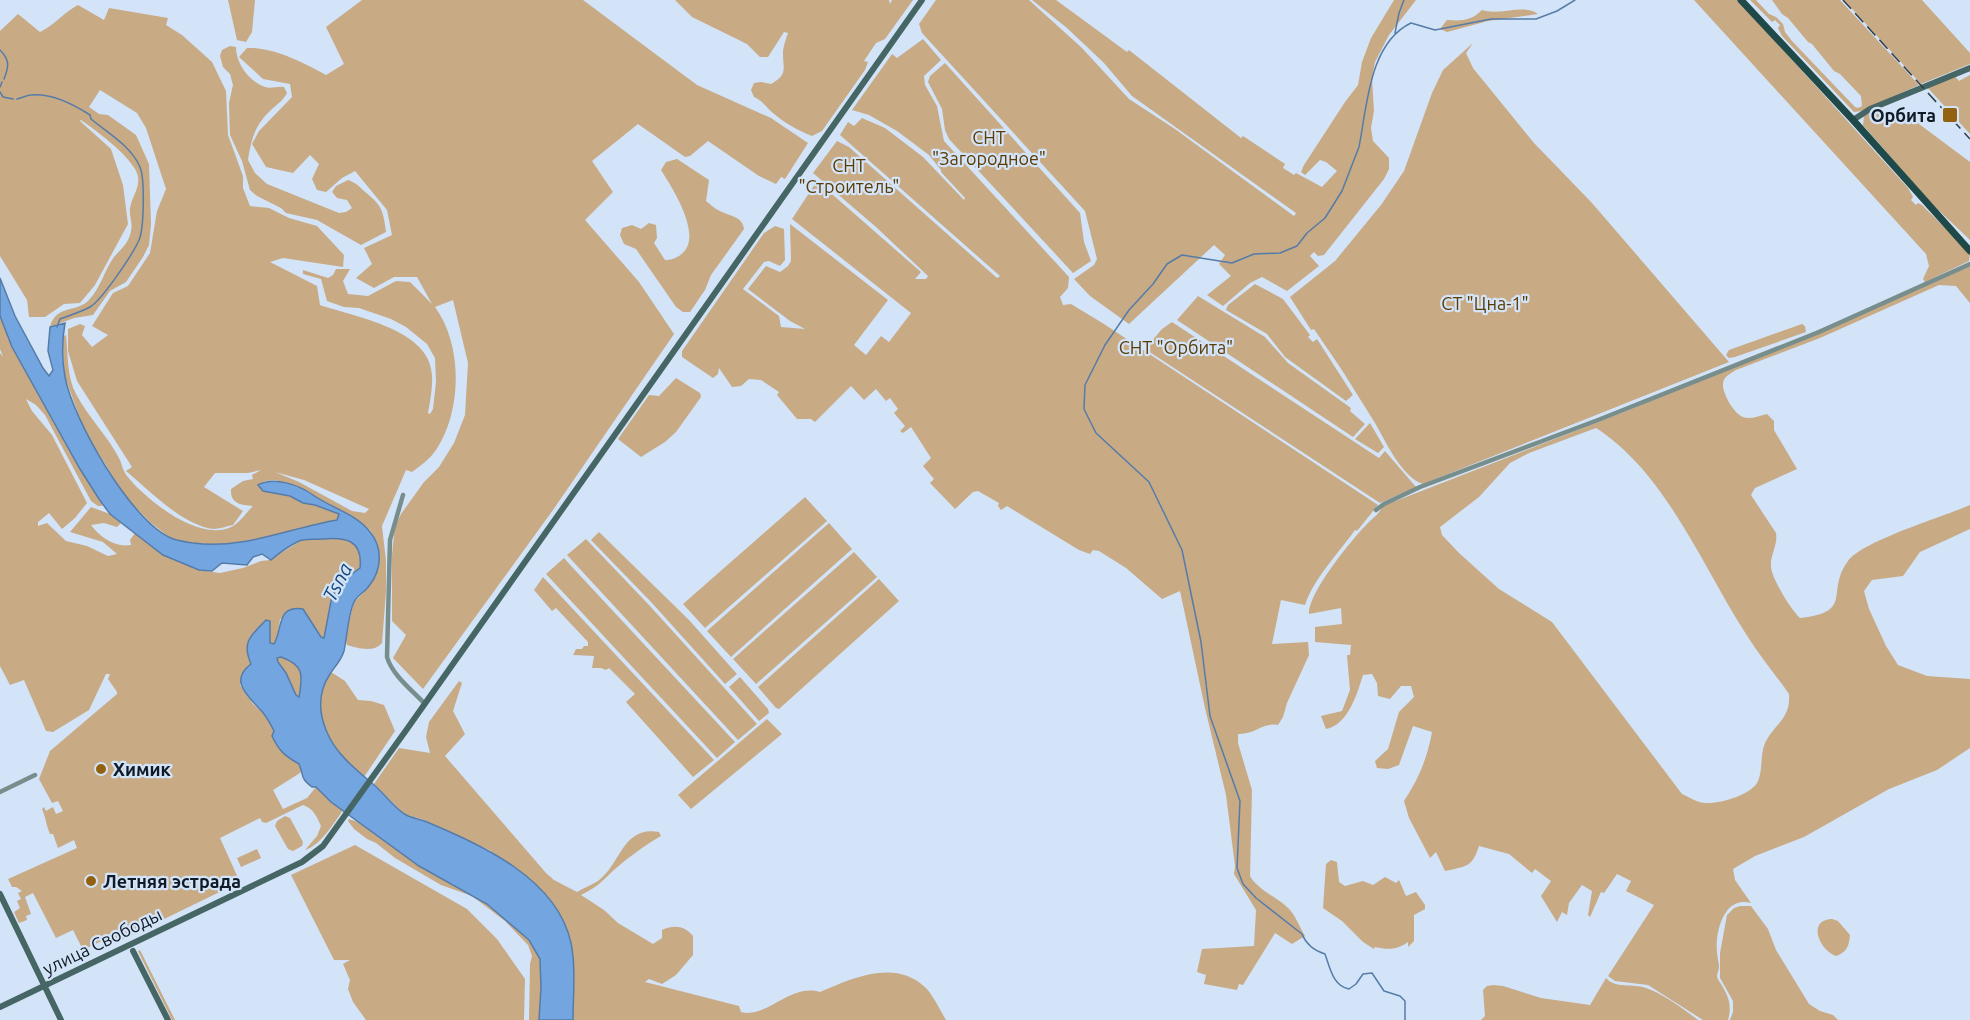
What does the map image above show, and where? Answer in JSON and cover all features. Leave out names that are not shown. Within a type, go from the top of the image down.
[{"type":"main road","name":"улица Свободы","points":[[0,1006],[302,862],[323,846],[922,0]]},
{"type":"main road","points":[[1741,0],[1853,120],[1970,251]]},
{"type":"main road","points":[[1853,120],[1870,109],[1901,95],[1970,68]]},
{"type":"main road","points":[[0,894],[61,1020]]},
{"type":"main road","points":[[133,951],[168,1020]]},
{"type":"street","points":[[1376,510],[1420,487],[1598,420],[1819,332],[1970,264]]},
{"type":"street","points":[[403,495],[390,540],[386,648],[388,664],[425,704]]},
{"type":"street","points":[[0,792],[35,775]]},
{"type":"green space","points":[[228,0],[255,0],[252,32],[246,42],[237,40]]},
{"type":"green space","points":[[362,0],[583,0],[697,85],[771,118],[808,143],[785,179],[781,177],[776,184],[759,176],[708,141],[690,156],[685,157],[638,124],[592,161],[613,192],[585,220],[639,282],[674,334],[553,510],[423,689],[393,658],[406,635],[392,621],[392,555],[395,526],[401,514],[424,482],[439,467],[454,443],[465,415],[468,363],[453,300],[435,307],[451,340],[454,359],[456,378],[451,417],[445,434],[434,453],[412,472],[406,470],[382,526],[386,561],[386,592],[382,643],[375,648],[365,649],[347,645],[345,638],[354,602],[369,587],[378,544],[370,530],[309,492],[275,480],[265,481],[259,485],[264,491],[290,496],[303,503],[340,515],[337,520],[220,545],[170,538],[124,496],[86,435],[65,377],[62,337],[66,335],[69,373],[76,394],[115,451],[126,474],[136,486],[175,517],[206,529],[220,530],[233,526],[253,506],[234,501],[231,489],[243,481],[253,479],[252,475],[261,470],[248,473],[215,473],[204,487],[243,511],[233,525],[214,529],[202,526],[190,521],[156,497],[126,471],[132,467],[77,381],[68,351],[68,329],[80,324],[85,326],[82,335],[92,347],[108,335],[92,326],[113,293],[128,286],[150,253],[157,211],[166,189],[146,128],[137,113],[100,90],[89,107],[99,114],[108,115],[136,135],[149,164],[151,224],[149,245],[126,282],[110,291],[93,315],[74,318],[50,327],[57,315],[84,304],[97,290],[114,257],[130,235],[130,208],[137,189],[137,174],[130,162],[103,136],[81,120],[111,149],[123,185],[128,224],[95,285],[80,303],[64,304],[45,317],[29,317],[27,300],[0,256],[0,31],[18,14],[40,32],[78,5],[104,20],[109,8],[168,18],[166,25],[182,35],[212,62],[226,91],[228,135],[243,176],[243,188],[250,206],[269,208],[289,218],[317,226],[344,255],[343,267],[283,258],[270,262],[317,286],[320,305],[388,327],[419,346],[428,359],[432,375],[428,413],[430,414],[433,409],[436,382],[435,358],[427,344],[406,327],[391,319],[359,308],[344,307],[327,301],[321,279],[303,274],[303,270],[328,278],[336,269],[350,269],[343,281],[348,294],[368,296],[396,281],[410,282],[432,304],[417,277],[394,277],[374,288],[356,278],[372,264],[364,248],[392,235],[387,210],[355,171],[342,178],[326,192],[317,190],[312,179],[319,164],[310,155],[293,173],[266,167],[252,144],[259,131],[292,97],[290,84],[263,79],[239,57],[247,48],[267,50],[298,61],[326,75],[344,64],[326,27]],"holes":[[[275,472],[304,480],[369,509],[365,513],[352,511],[299,482]]]},
{"type":"green space","points":[[675,0],[889,0],[890,4],[892,0],[913,0],[885,39],[876,43],[864,61],[868,62],[865,70],[822,131],[812,136],[777,116],[754,97],[751,90],[754,83],[771,84],[782,74],[783,51],[788,33],[784,32],[768,57],[760,57],[747,44],[692,17]]},
{"type":"green space","points":[[936,0],[1029,0],[1082,48],[1129,99],[1175,129],[1294,216],[1296,213],[1132,96],[1104,63],[1067,28],[1032,0],[1056,0],[1127,52],[1129,50],[1241,138],[1243,136],[1285,164],[1283,168],[1322,187],[1337,171],[1320,160],[1305,175],[1301,172],[1304,165],[1358,85],[1362,62],[1371,38],[1394,0],[1416,0],[1389,35],[1375,62],[1372,79],[1373,141],[1389,158],[1389,169],[1384,179],[1324,255],[1318,256],[1314,252],[1310,256],[1319,266],[1287,291],[1262,277],[1250,283],[1223,306],[1207,295],[1231,276],[1219,264],[1225,255],[1214,245],[1129,324],[1090,296],[1074,279],[1094,265],[1097,259],[1085,211],[922,33],[919,24]]},
{"type":"green space","points":[[1694,0],[1738,0],[1908,188],[1913,197],[1911,200],[1916,205],[1918,203],[1922,205],[1970,253],[1969,261],[1925,282],[1923,279],[1929,266],[1926,254]]},
{"type":"green space","points":[[1750,0],[1756,0],[1769,14],[1783,24],[1785,32],[1792,41],[1855,107],[1862,106],[1861,96],[1840,74],[1834,71],[1772,0],[1840,0],[1919,85],[1854,112],[1782,36],[1778,28],[1780,25],[1775,20],[1772,22]]},
{"type":"green space","points":[[1844,0],[1922,0],[1970,53],[1970,64],[1921,84]]},
{"type":"green space","points":[[1519,9],[1538,14],[1488,21],[1447,32],[1440,29],[1447,20],[1466,20],[1482,10],[1496,12]]},
{"type":"green space","name":"CНТ \"Строитель\"","points":[[923,39],[941,60],[924,76],[925,85],[937,106],[944,141],[1069,277],[1068,288],[1060,297],[1063,305],[1071,304],[1104,324],[1378,505],[1327,566],[1314,585],[1305,605],[1281,600],[1272,644],[1308,642],[1309,655],[1278,725],[1268,725],[1249,733],[1238,734],[1238,743],[1252,790],[1250,876],[1257,885],[1290,910],[1305,936],[1292,944],[1275,933],[1243,985],[1239,984],[1237,990],[1204,984],[1206,975],[1197,972],[1202,949],[1254,946],[1256,910],[1234,874],[1235,866],[1226,795],[1180,591],[1162,599],[1126,568],[1099,551],[1093,550],[1090,554],[1079,550],[1007,506],[1001,510],[999,503],[978,491],[973,492],[955,509],[930,483],[934,479],[923,466],[931,458],[911,427],[903,433],[900,431],[905,426],[894,413],[898,409],[890,398],[886,401],[876,389],[864,400],[851,386],[815,422],[811,419],[797,419],[777,395],[779,392],[761,380],[749,379],[741,386],[732,387],[719,368],[718,374],[713,378],[682,357],[682,351],[764,233],[775,226],[784,229],[785,260],[780,266],[769,261],[764,262],[743,289],[779,316],[781,327],[805,329],[790,321],[748,289],[766,266],[780,272],[788,266],[791,261],[790,224],[888,300],[854,345],[866,355],[881,336],[889,342],[911,313],[792,219],[817,181],[921,272],[915,279],[926,279],[928,276],[876,227],[813,173],[837,141],[849,147],[997,278],[1000,276],[840,135],[848,122],[854,126],[862,118],[885,128],[923,157],[964,200],[965,198],[929,155],[897,131],[869,115],[852,110],[892,54],[897,58]]},
{"type":"green space","name":"СТ \"Цна-1\"","points":[[1473,43],[1466,53],[1473,68],[1534,143],[1592,203],[1729,362],[1423,484],[1401,467],[1341,369],[1314,329],[1311,330],[1290,297],[1335,261],[1381,205],[1404,171],[1432,93],[1443,70]]},
{"type":"green space","points":[[230,46],[236,47],[238,59],[248,76],[267,88],[284,87],[287,93],[265,116],[254,133],[248,160],[255,173],[267,184],[339,213],[352,208],[347,200],[337,198],[332,192],[336,186],[348,180],[351,181],[378,204],[384,217],[386,232],[361,245],[317,220],[286,213],[250,190],[242,161],[230,135],[229,103],[233,85],[220,56],[222,50]]},
{"type":"green space","name":"СНТ \"Загородное\"","points":[[945,63],[1080,213],[1084,242],[1091,261],[1073,273],[949,139],[945,130],[942,109],[928,82],[930,76]]},
{"type":"green space","points":[[1954,75],[1959,81],[1970,75],[1970,134],[1927,87]]},
{"type":"green space","points":[[1876,110],[1889,120],[1896,111],[1911,118],[1970,162],[1970,240],[1931,203],[1863,125],[1864,116]]},
{"type":"green space","points":[[677,159],[709,180],[706,201],[718,210],[741,221],[744,229],[711,275],[705,290],[690,312],[683,312],[676,307],[636,249],[624,244],[620,235],[622,228],[632,225],[641,229],[649,223],[656,225],[657,238],[654,243],[665,260],[679,256],[686,248],[689,238],[685,214],[661,170],[666,162]]},
{"type":"green space","points":[[1970,266],[1970,303],[1956,286],[1939,285],[1820,338],[1736,370],[1723,382],[1723,388],[1732,408],[1740,415],[1749,418],[1767,414],[1774,421],[1774,430],[1797,469],[1755,488],[1751,495],[1776,533],[1771,563],[1772,572],[1783,594],[1800,618],[1817,615],[1833,606],[1842,572],[1856,553],[1904,530],[1970,505],[1970,529],[1920,552],[1903,576],[1872,580],[1864,591],[1869,609],[1886,646],[1898,665],[1927,676],[1970,679],[1970,748],[1937,770],[1889,789],[1804,837],[1755,856],[1733,869],[1735,880],[1751,903],[1734,904],[1723,917],[1718,935],[1717,977],[1729,1002],[1728,1020],[1703,1020],[1648,985],[1615,981],[1608,976],[1654,905],[1626,891],[1631,881],[1617,874],[1604,893],[1601,892],[1590,917],[1588,915],[1592,891],[1582,885],[1569,903],[1567,915],[1562,912],[1557,922],[1541,896],[1551,881],[1535,869],[1532,873],[1509,854],[1479,846],[1474,858],[1467,865],[1445,871],[1436,852],[1430,858],[1409,818],[1404,801],[1422,768],[1432,732],[1413,726],[1399,765],[1388,769],[1377,768],[1375,761],[1388,749],[1399,712],[1414,697],[1411,686],[1401,686],[1390,699],[1378,696],[1377,683],[1372,674],[1363,675],[1350,708],[1340,722],[1326,729],[1321,716],[1342,711],[1350,690],[1347,655],[1350,655],[1351,645],[1315,642],[1315,627],[1342,624],[1341,608],[1309,614],[1311,605],[1332,567],[1383,506],[1629,410]],"holes":[[[1596,428],[1621,447],[1663,495],[1746,634],[1789,694],[1785,715],[1765,743],[1755,786],[1744,794],[1715,803],[1705,803],[1682,794],[1552,622],[1499,589],[1442,535],[1440,527],[1479,497],[1510,463],[1529,453]]]},
{"type":"green space","name":"CНТ \"Орбита\"","points":[[1255,284],[1283,299],[1310,335],[1308,337],[1313,342],[1317,339],[1353,395],[1346,401],[1285,357],[1267,334],[1226,310],[1228,305]]},
{"type":"green space","name":"CНТ \"Орбита\"","points":[[1198,296],[1265,337],[1288,363],[1351,408],[1350,411],[1365,424],[1353,437],[1177,320]]},
{"type":"green space","points":[[0,316],[12,347],[63,439],[99,499],[104,503],[98,506],[91,501],[45,415],[36,405],[26,399],[32,411],[52,435],[87,503],[62,529],[49,513],[38,522],[38,526],[47,523],[66,541],[87,546],[108,556],[117,554],[103,542],[70,532],[91,507],[110,514],[121,523],[117,527],[104,523],[91,525],[108,541],[119,545],[131,545],[130,540],[135,533],[163,555],[199,570],[220,573],[270,560],[302,540],[340,537],[352,542],[361,559],[360,568],[346,578],[332,596],[324,638],[302,609],[280,619],[274,644],[270,643],[266,620],[259,628],[248,658],[251,664],[240,685],[253,704],[264,714],[274,731],[272,736],[280,749],[299,764],[300,773],[273,790],[283,809],[307,798],[316,787],[343,810],[331,827],[322,839],[305,850],[317,836],[321,826],[309,808],[303,805],[266,823],[260,818],[220,838],[239,880],[238,883],[115,943],[110,937],[83,950],[73,930],[56,938],[33,893],[25,897],[31,914],[26,916],[27,920],[19,923],[14,912],[20,908],[17,901],[21,899],[18,893],[22,891],[12,887],[8,879],[77,848],[74,840],[58,848],[53,834],[50,834],[42,809],[44,807],[46,811],[53,807],[56,814],[63,811],[58,801],[52,803],[39,779],[50,751],[117,692],[108,679],[110,674],[106,674],[89,710],[53,732],[46,731],[24,680],[10,685],[0,666],[0,353],[3,357],[0,349]]},
{"type":"green space","name":"CНТ \"Орбита\"","points":[[1172,322],[1379,458],[1385,451],[1416,487],[1380,503],[1145,349],[1162,329]]},
{"type":"green space","points":[[1802,324],[1806,332],[1735,357],[1729,358],[1726,355],[1729,350]]},
{"type":"green space","points":[[676,378],[700,393],[701,397],[676,432],[641,457],[618,439],[649,395],[659,396]]},
{"type":"green space","points":[[1370,423],[1384,447],[1378,453],[1355,439]]},
{"type":"green space","points":[[805,497],[827,521],[705,628],[683,604]]},
{"type":"green space","points":[[829,523],[852,549],[731,657],[707,631]]},
{"type":"green space","points":[[599,532],[689,620],[737,674],[725,684],[591,540]]},
{"type":"green space","points":[[586,539],[757,724],[738,740],[567,555]]},
{"type":"green space","points":[[854,552],[877,577],[756,684],[733,659]]},
{"type":"green space","points":[[564,558],[735,742],[717,758],[546,574]]},
{"type":"green space","points":[[543,577],[714,760],[693,777],[626,702],[635,694],[609,668],[606,670],[592,668],[594,656],[573,655],[576,649],[588,646],[588,642],[556,608],[552,611],[534,590]]},
{"type":"green space","points":[[879,579],[899,601],[779,709],[776,708],[758,687]]},
{"type":"green space","points":[[281,657],[298,667],[301,677],[299,698],[276,658]]},
{"type":"green space","points":[[331,672],[345,681],[358,700],[384,705],[395,731],[364,777],[345,761],[326,732],[320,712],[320,692]]},
{"type":"green space","points":[[740,677],[768,709],[769,713],[759,721],[729,687]]},
{"type":"green space","points":[[459,681],[462,683],[453,711],[465,734],[445,756],[554,880],[577,892],[598,881],[630,840],[647,832],[659,832],[661,836],[581,895],[604,910],[618,923],[653,944],[662,938],[662,930],[671,927],[682,928],[693,936],[693,955],[676,975],[662,984],[649,979],[645,982],[739,1006],[741,1012],[751,1013],[799,992],[820,992],[846,981],[888,972],[914,979],[926,988],[946,1020],[573,1020],[574,968],[491,851],[424,820],[404,814],[374,784],[399,748],[430,753],[426,737],[429,722]]},
{"type":"green space","points":[[767,719],[782,734],[691,809],[678,795]]},
{"type":"green space","points":[[285,816],[290,818],[303,842],[302,846],[293,851],[288,849],[275,826],[277,821]]},
{"type":"green space","points":[[349,819],[358,822],[419,866],[487,904],[529,940],[540,959],[539,1020],[529,1020],[532,956],[528,945],[505,921],[472,896],[441,885],[395,858],[354,829]]},
{"type":"green space","points":[[355,845],[467,909],[497,939],[525,979],[524,1020],[366,1020],[353,1002],[348,989],[350,980],[343,964],[350,960],[334,960],[291,875]]},
{"type":"green space","points":[[257,849],[261,858],[241,867],[237,858]]},
{"type":"green space","points":[[1331,860],[1337,862],[1339,882],[1345,886],[1363,881],[1373,885],[1385,877],[1396,883],[1399,880],[1406,896],[1416,892],[1425,905],[1425,909],[1414,915],[1414,941],[1408,947],[1408,942],[1396,948],[1375,947],[1374,949],[1323,908],[1326,864]]},
{"type":"green space","points":[[1740,906],[1751,906],[1768,929],[1776,950],[1809,1004],[1833,1015],[1838,1020],[1730,1020],[1733,1001],[1720,978],[1720,953],[1727,915]]},
{"type":"green space","points":[[1832,919],[1838,921],[1850,935],[1847,948],[1836,956],[1825,948],[1818,936],[1819,924]]},
{"type":"green space","points":[[140,950],[175,1020],[172,1020],[138,951]]},
{"type":"green space","points":[[1606,978],[1614,984],[1641,987],[1653,991],[1698,1020],[1481,1020],[1485,1016],[1483,990],[1487,986],[1503,986],[1541,998],[1590,1005]]},
{"type":"water","points":[[0,278],[15,316],[49,376],[53,370],[48,351],[50,327],[65,323],[63,357],[65,377],[79,418],[122,491],[155,528],[171,538],[193,543],[230,543],[248,541],[337,520],[339,514],[303,503],[290,496],[263,491],[258,485],[271,481],[286,483],[307,491],[358,520],[370,532],[379,551],[378,566],[373,580],[354,602],[343,655],[326,681],[321,694],[320,701],[326,730],[334,746],[346,760],[402,813],[448,831],[493,853],[534,882],[550,900],[563,920],[573,952],[573,1020],[539,1020],[540,959],[529,940],[487,904],[419,866],[331,802],[316,787],[308,784],[299,764],[286,756],[277,746],[272,736],[274,731],[268,720],[241,684],[244,671],[251,664],[247,650],[248,644],[252,634],[266,620],[270,621],[270,643],[274,644],[284,614],[294,609],[303,609],[321,637],[324,638],[332,596],[346,578],[360,568],[359,551],[356,546],[339,539],[299,541],[271,560],[262,554],[253,557],[247,565],[222,563],[212,571],[199,570],[163,555],[110,514],[99,499],[12,347],[0,316]],"holes":[[[277,658],[289,660],[298,667],[300,672],[299,697]]]},
{"type":"waterway","points":[[1395,33],[1404,0]]},
{"type":"waterway","points":[[1405,1020],[1405,1001],[1400,996],[1384,991],[1372,973],[1363,974],[1349,989],[1339,984],[1333,976],[1325,954],[1311,947],[1302,934],[1256,898],[1243,884],[1237,868],[1240,801],[1210,716],[1201,642],[1182,550],[1149,482],[1096,433],[1084,409],[1085,385],[1105,345],[1129,310],[1153,284],[1167,264],[1182,255],[1232,263],[1254,254],[1280,253],[1297,246],[1307,233],[1325,218],[1342,191],[1359,147],[1368,95],[1378,60],[1386,45],[1397,32],[1411,23],[1435,30],[1491,19],[1536,19],[1557,11],[1575,0]]},
{"type":"waterway","points":[[0,50],[8,63],[4,79]]},
{"type":"waterway","points":[[0,87],[2,82]]},
{"type":"waterway","points":[[0,92],[3,97],[13,99]]},
{"type":"waterway","points":[[17,99],[29,95],[47,96],[69,103],[90,115],[91,119],[125,146],[136,159],[142,173],[143,215],[141,234],[136,247],[102,296],[87,309],[60,319],[57,327]]},
{"type":"railway","points":[[1843,0],[1970,139]]},
{"type":"place","name":"Орбита","points":[[1950,115]]},
{"type":"place","name":"Химик","points":[[101,769]]},
{"type":"place","name":"Летняя эстрада","points":[[91,881]]},
{"type":"water label","name":"Tsna","points":[[337,582]]}]
